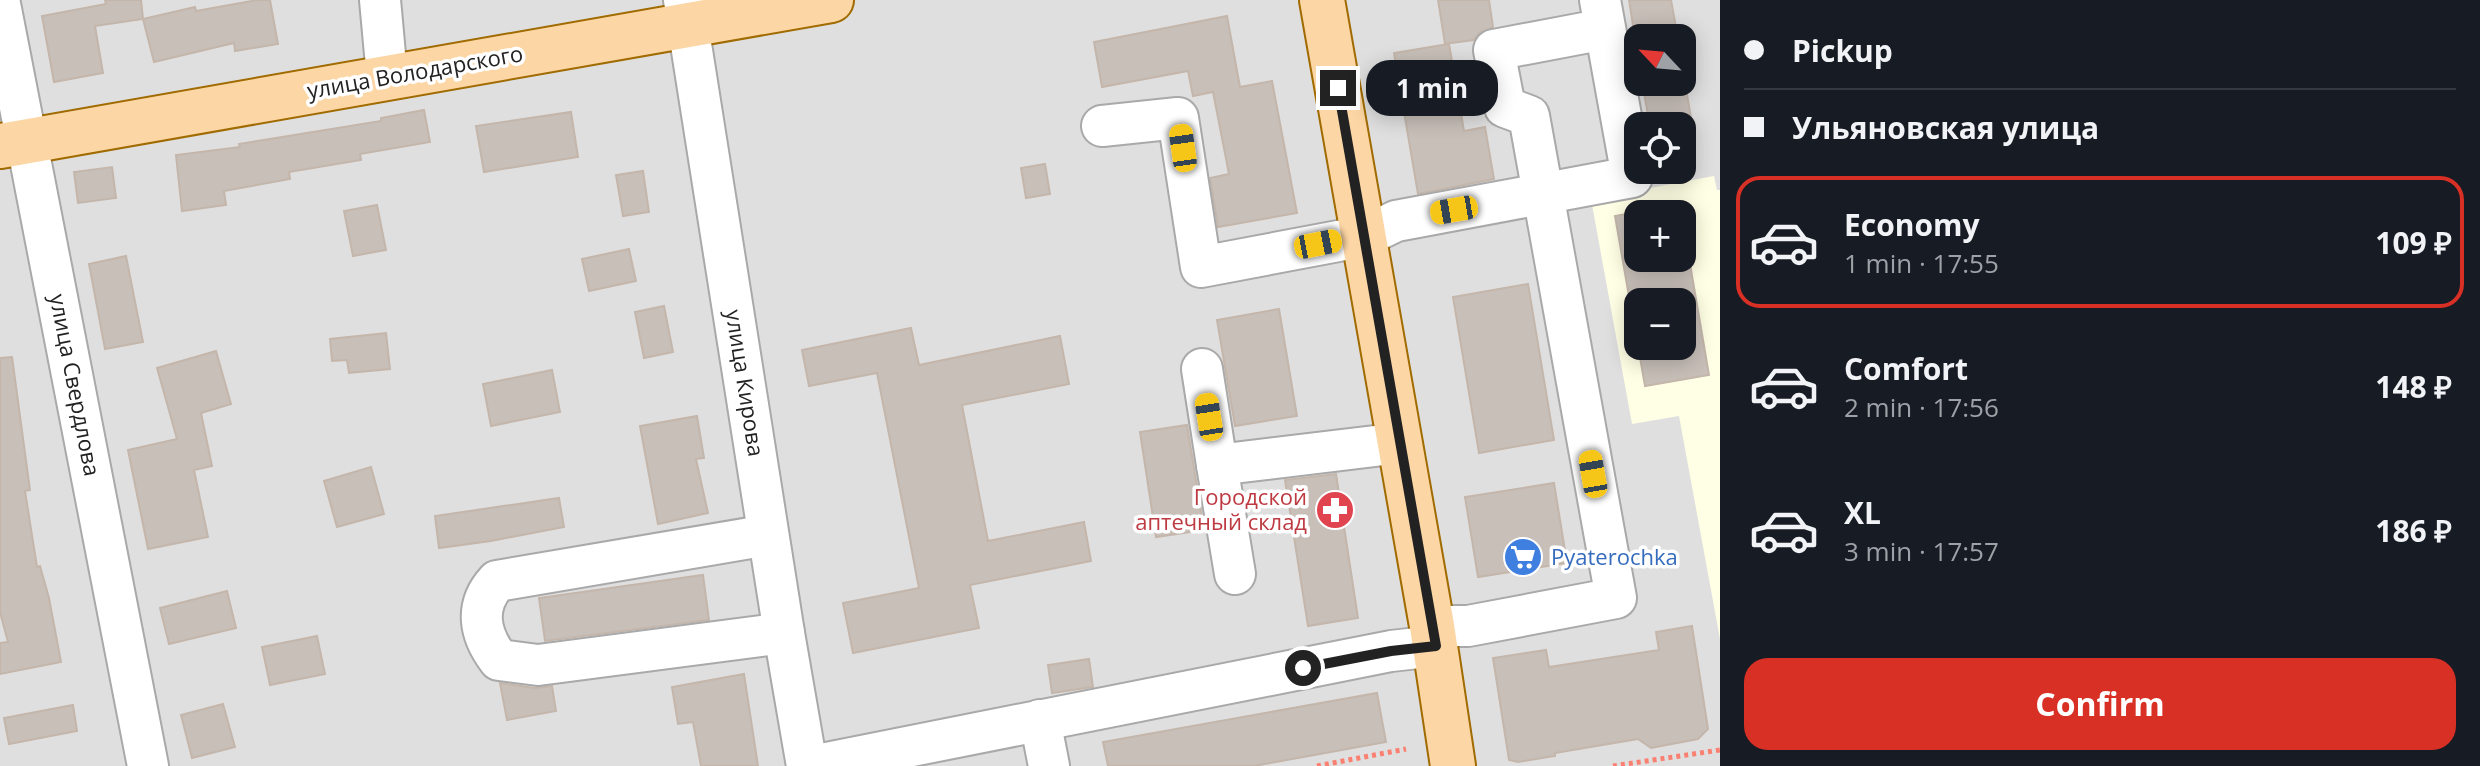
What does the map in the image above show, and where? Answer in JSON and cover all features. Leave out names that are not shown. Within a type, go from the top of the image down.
[{"type":"main road","name":"улица Володарского","points":[[14,144],[387,76],[686,12],[831,0]]},
{"type":"main road","points":[[1322,0],[1434,636],[1453,766]]},
{"type":"street","points":[[380,0],[387,76]]},
{"type":"street","name":"улица Свердлова","points":[[0,4],[14,144],[148,766]]},
{"type":"street","name":"улица Кирова","points":[[686,12],[768,535],[809,766]]},
{"type":"street","points":[[809,766],[952,752],[1040,720],[1391,651],[1468,626],[1616,598],[1542,194],[1529,116],[1505,107],[1494,50],[1602,15],[1632,177],[1542,194],[1396,221],[1365,236],[1201,267],[1178,118],[1102,126]]},
{"type":"street","points":[[1202,369],[1235,574]]},
{"type":"street","points":[[1217,465],[1400,443]]},
{"type":"street","points":[[768,535],[497,581],[485,594],[481,610],[484,631],[489,647],[499,660],[538,665],[784,633]]},
{"type":"street","points":[[1040,720],[1049,766]]},
{"type":"path","points":[[1317,766],[1406,749]]},
{"type":"path","points":[[1613,766],[1720,750]]},
{"type":"shaded area","points":[[0,0],[1720,0],[1720,766],[0,766]]},
{"type":"shaded area","points":[[1714,176],[1717,190],[1720,190],[1720,639],[1679,416],[1632,424],[1591,199],[1671,184],[1696,184],[1696,179]]},
{"type":"building","points":[[105,0],[141,0],[143,19],[95,26],[103,73],[54,82],[42,16],[106,4]]},
{"type":"building","points":[[270,0],[278,44],[235,51],[234,43],[154,62],[143,19],[195,7],[196,11]]},
{"type":"building","points":[[1438,0],[1489,0],[1493,27],[1480,32],[1474,40],[1445,44]]},
{"type":"building","points":[[1629,0],[1671,0],[1675,24],[1633,24]]},
{"type":"building","points":[[1227,16],[1240,87],[1272,81],[1297,213],[1218,227],[1210,178],[1229,174],[1213,92],[1193,96],[1188,71],[1102,87],[1094,42]]},
{"type":"building","points":[[1449,44],[1464,131],[1485,127],[1494,179],[1418,194],[1394,53]]},
{"type":"building","points":[[1645,96],[1687,96],[1690,112],[1647,112]]},
{"type":"building","points":[[424,110],[430,142],[360,154],[361,160],[289,172],[290,179],[224,191],[226,205],[182,211],[176,155],[240,147],[239,144],[381,121],[381,118]]},
{"type":"building","points":[[571,112],[578,157],[484,172],[476,126]]},
{"type":"building","points":[[1045,164],[1050,194],[1026,198],[1021,168]]},
{"type":"building","points":[[112,167],[116,198],[78,203],[74,172]]},
{"type":"building","points":[[643,171],[649,212],[623,216],[616,175]]},
{"type":"building","points":[[377,205],[386,250],[353,256],[344,211]]},
{"type":"building","points":[[1624,214],[1624,268],[1615,216]]},
{"type":"building","points":[[629,249],[636,281],[589,291],[582,259]]},
{"type":"building","points":[[126,256],[143,342],[105,349],[89,264]]},
{"type":"building","points":[[1625,272],[1691,272],[1694,288],[1628,288]]},
{"type":"building","points":[[1528,284],[1554,440],[1479,453],[1453,297]]},
{"type":"building","points":[[1696,299],[1709,375],[1645,386],[1640,360],[1696,360]]},
{"type":"building","points":[[664,306],[673,352],[644,358],[635,312]]},
{"type":"building","points":[[1279,309],[1297,416],[1235,426],[1217,320]]},
{"type":"building","points":[[911,328],[919,365],[1060,336],[1069,384],[962,405],[988,541],[1084,522],[1091,561],[970,585],[979,628],[853,653],[843,603],[919,588],[877,373],[809,386],[802,350]]},
{"type":"building","points":[[386,333],[390,369],[349,373],[347,360],[332,361],[330,339]]},
{"type":"building","points":[[216,351],[231,404],[201,413],[212,466],[194,470],[208,537],[148,549],[128,450],[177,439],[157,368]]},
{"type":"building","points":[[12,357],[30,490],[25,491],[37,567],[40,566],[49,598],[61,662],[0,674],[0,643],[8,642],[0,612],[0,358]]},
{"type":"building","points":[[552,370],[560,412],[491,426],[483,384]]},
{"type":"building","points":[[697,416],[704,458],[696,459],[708,513],[658,524],[640,426]]},
{"type":"building","points":[[1187,425],[1204,530],[1156,537],[1140,432]]},
{"type":"building","points":[[371,467],[384,514],[337,527],[324,481]]},
{"type":"building","points":[[1336,474],[1358,618],[1308,626],[1285,480]]},
{"type":"building","points":[[1554,483],[1567,563],[1478,577],[1465,497]]},
{"type":"building","points":[[559,498],[564,527],[439,548],[435,516]]},
{"type":"building","points":[[703,575],[709,620],[545,641],[539,598]]},
{"type":"building","points":[[227,591],[236,628],[169,644],[160,608]]},
{"type":"building","points":[[1692,626],[1708,729],[1698,739],[1651,748],[1638,739],[1555,753],[1555,756],[1518,762],[1509,760],[1493,658],[1546,650],[1549,667],[1659,650],[1656,632]]},
{"type":"building","points":[[317,636],[325,674],[270,685],[262,647]]},
{"type":"building","points":[[1089,659],[1093,687],[1052,693],[1048,665]]},
{"type":"building","points":[[744,674],[758,766],[701,766],[693,722],[678,724],[672,687]]},
{"type":"building","points":[[500,683],[535,688],[552,686],[556,711],[507,720]]},
{"type":"building","points":[[1377,693],[1386,742],[1254,766],[1108,766],[1103,742]]},
{"type":"building","points":[[223,704],[235,747],[192,758],[181,715]]},
{"type":"building","points":[[73,705],[77,731],[9,744],[4,718]]},
{"type":"place","name":"Городской аптечный склад","points":[[1335,510]]},
{"type":"place","name":"Pyaterochka","points":[[1523,557]]},
{"type":"route","points":[[1303,668],[1391,651],[1436,646],[1338,88]]}]
